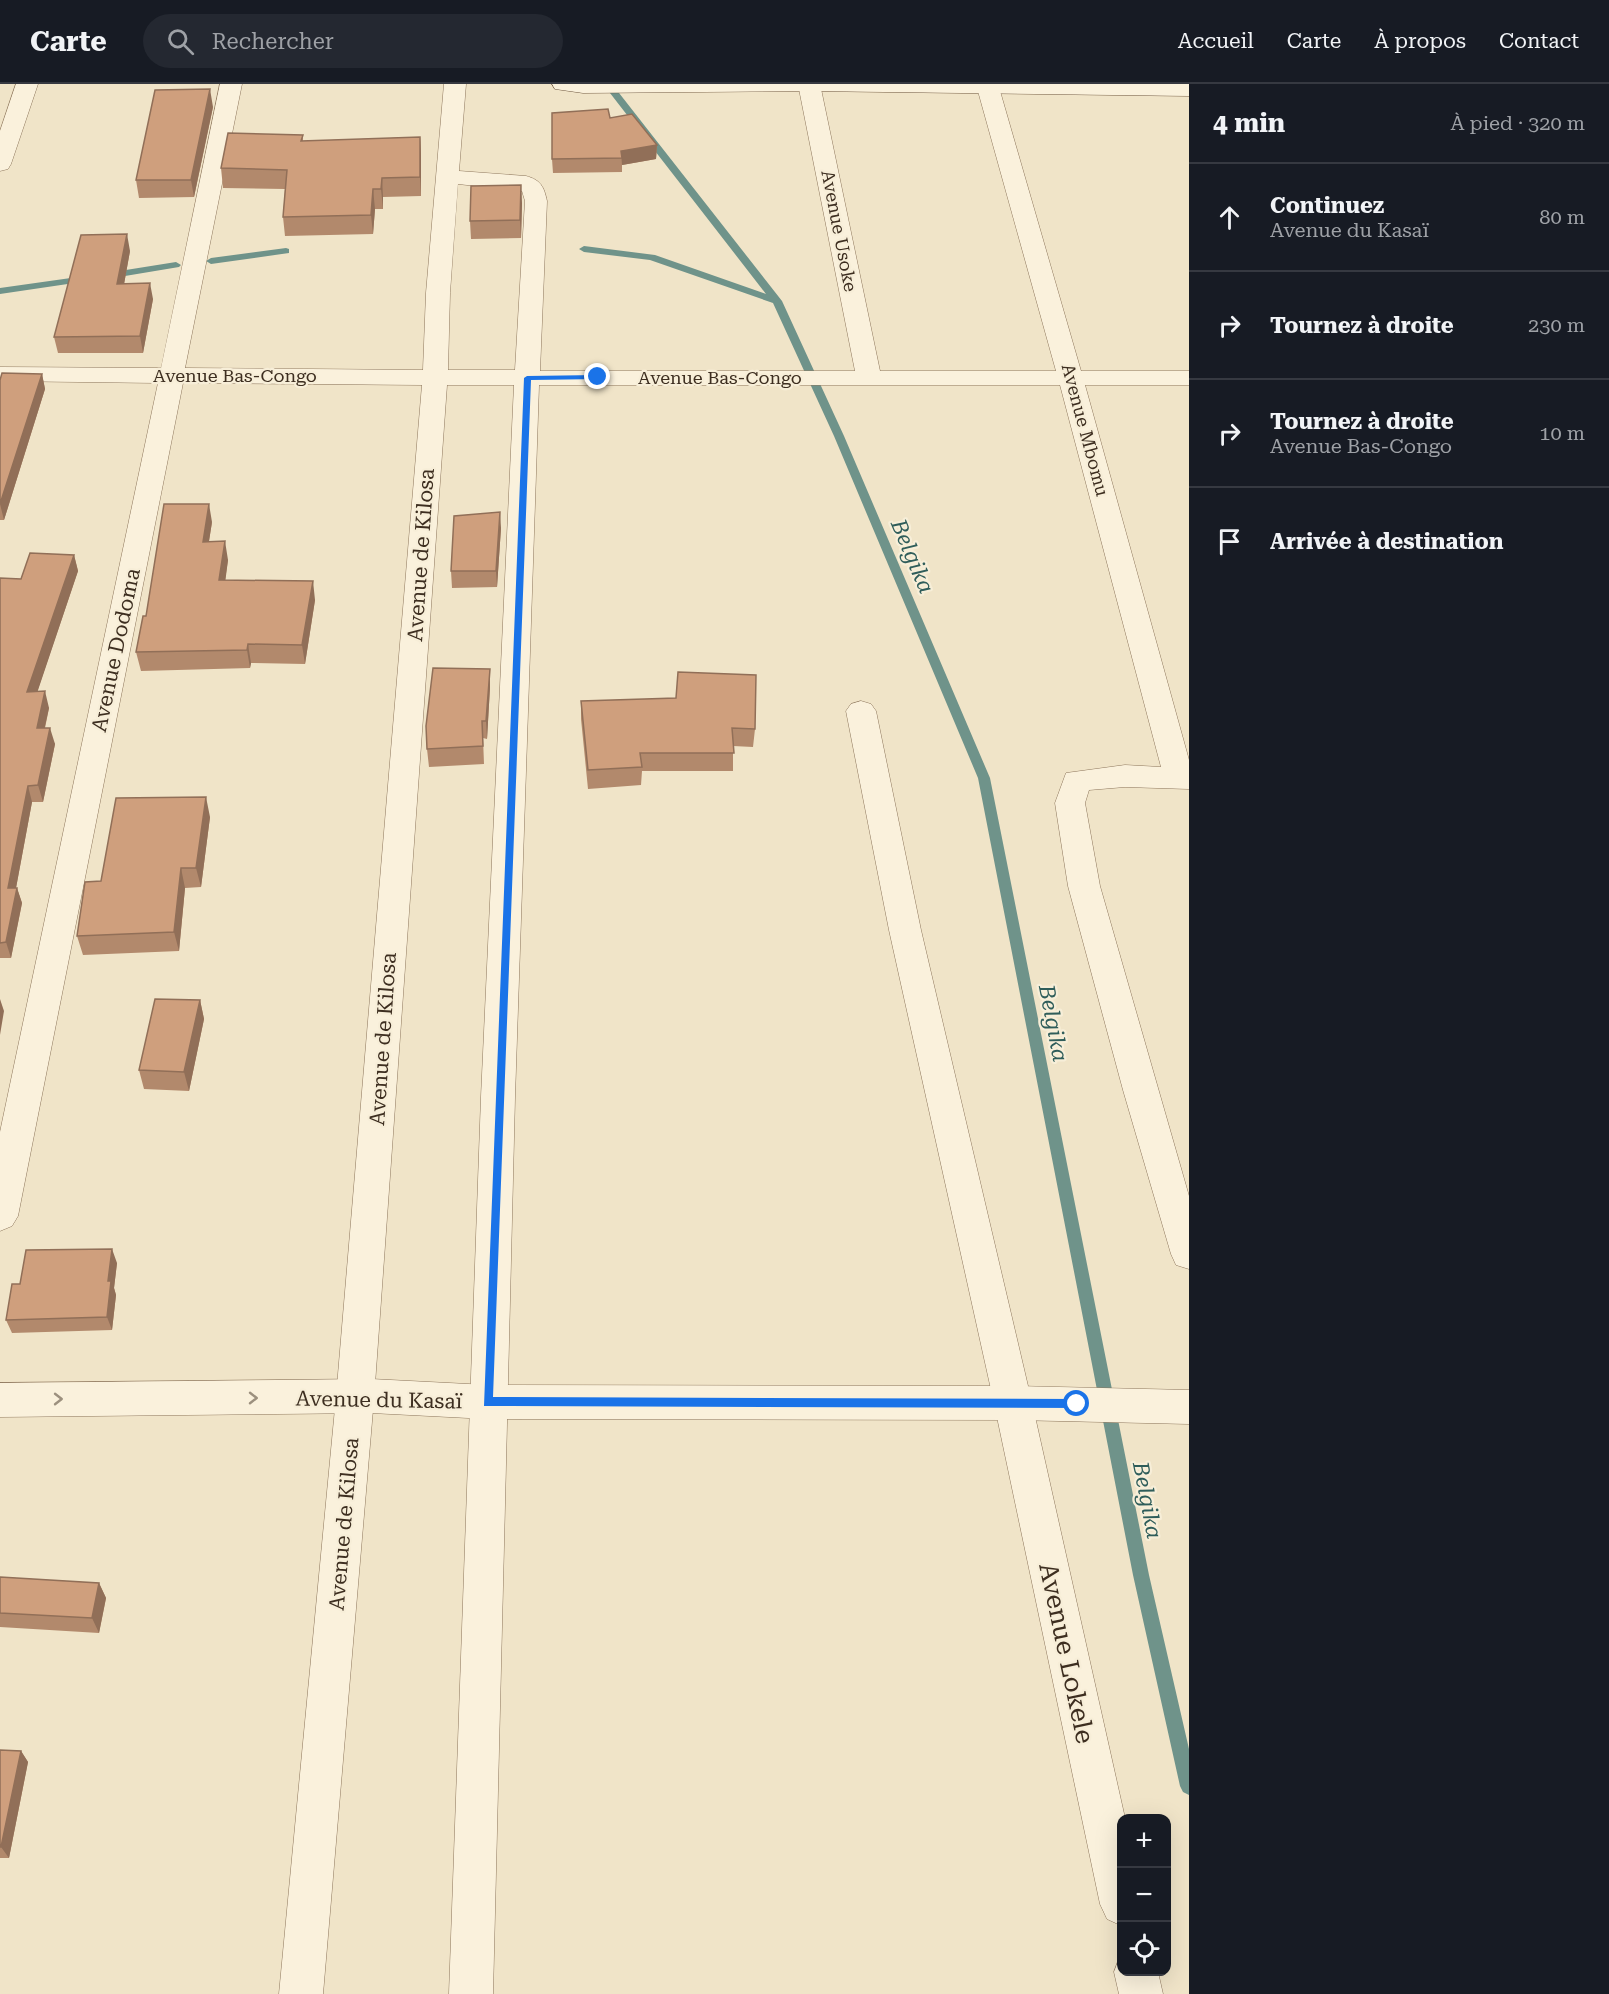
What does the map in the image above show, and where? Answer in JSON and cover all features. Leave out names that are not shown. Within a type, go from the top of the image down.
[{"type":"street","points":[[0,164],[27,84]]},
{"type":"street","name":"Avenue Dodoma","points":[[0,1216],[231,84]]},
{"type":"street","name":"Avenue de Kilosa","points":[[301,1994],[355,1398],[435,376],[438,293],[455,84]]},
{"type":"street","points":[[573,86],[809,84],[1189,90]]},
{"type":"street","name":"Avenue Usoke","points":[[809,84],[859,378]]},
{"type":"street","name":"Avenue Mbomu","points":[[988,87],[1184,778]]},
{"type":"street","points":[[449,177],[526,183],[533,188],[536,201],[527,378],[488,1402],[471,1994]]},
{"type":"street","name":"Avenue Bas-Congo","points":[[0,374],[527,378],[1189,378]]},
{"type":"street","name":"Avenue Lokele","points":[[861,711],[905,930],[1013,1403],[1117,1881]]},
{"type":"street","points":[[1184,778],[1125,776],[1077,781],[1070,803],[1084,885],[1140,1090],[1189,1254]]},
{"type":"street","name":"Avenue du Kasaï","points":[[0,1400],[355,1398],[371,1396],[488,1402],[1013,1403],[1189,1407]]},
{"type":"street","points":[[1137,1976],[1141,1994]]},
{"type":"building","points":[[210,89],[191,180],[136,180],[155,90]]},
{"type":"building","points":[[608,109],[610,118],[632,114],[657,145],[621,151],[622,158],[552,159],[552,113]]},
{"type":"building","points":[[228,133],[303,135],[301,141],[420,137],[420,177],[382,178],[381,189],[373,189],[371,215],[283,217],[287,170],[221,168]]},
{"type":"building","points":[[521,185],[520,220],[470,221],[471,186]]},
{"type":"building","points":[[127,234],[117,284],[150,283],[140,336],[54,337],[81,235]]},
{"type":"building","points":[[2,373],[42,374],[0,504],[0,380]]},
{"type":"building","points":[[164,504],[209,504],[203,542],[225,541],[219,580],[313,581],[302,645],[248,644],[247,650],[136,652],[143,616],[146,616]]},
{"type":"building","points":[[500,512],[496,571],[451,571],[454,516]]},
{"type":"building","points":[[30,553],[74,555],[27,692],[45,691],[37,728],[50,728],[38,785],[28,786],[8,888],[17,888],[6,942],[0,943],[0,578],[21,579]]},
{"type":"building","points":[[433,668],[490,669],[486,721],[482,721],[483,746],[427,749],[426,726]]},
{"type":"building","points":[[678,672],[756,675],[755,729],[732,728],[734,753],[640,753],[642,767],[588,770],[581,701],[676,698]]},
{"type":"building","points":[[206,797],[196,868],[181,868],[174,932],[77,936],[85,882],[101,881],[116,798]]},
{"type":"building","points":[[155,999],[200,1000],[184,1072],[139,1070]]},
{"type":"building","points":[[112,1249],[107,1317],[6,1320],[12,1284],[20,1284],[26,1250]]},
{"type":"building","points":[[0,1577],[99,1583],[92,1618],[0,1613]]},
{"type":"building","points":[[0,1750],[21,1751],[1,1847],[0,1847]]},
{"type":"waterway","points":[[607,84],[777,301]]},
{"type":"waterway","points":[[584,249],[652,257],[777,301]]},
{"type":"waterway","points":[[211,261],[286,251]]},
{"type":"waterway","points":[[107,276],[176,265]]},
{"type":"waterway","points":[[0,291],[85,279]]},
{"type":"waterway","name":"Belgika","points":[[777,301],[839,436],[984,778],[1141,1575],[1189,1786]]},
{"type":"route","points":[[598,377],[527,378],[488,1402],[1077,1404]]}]
